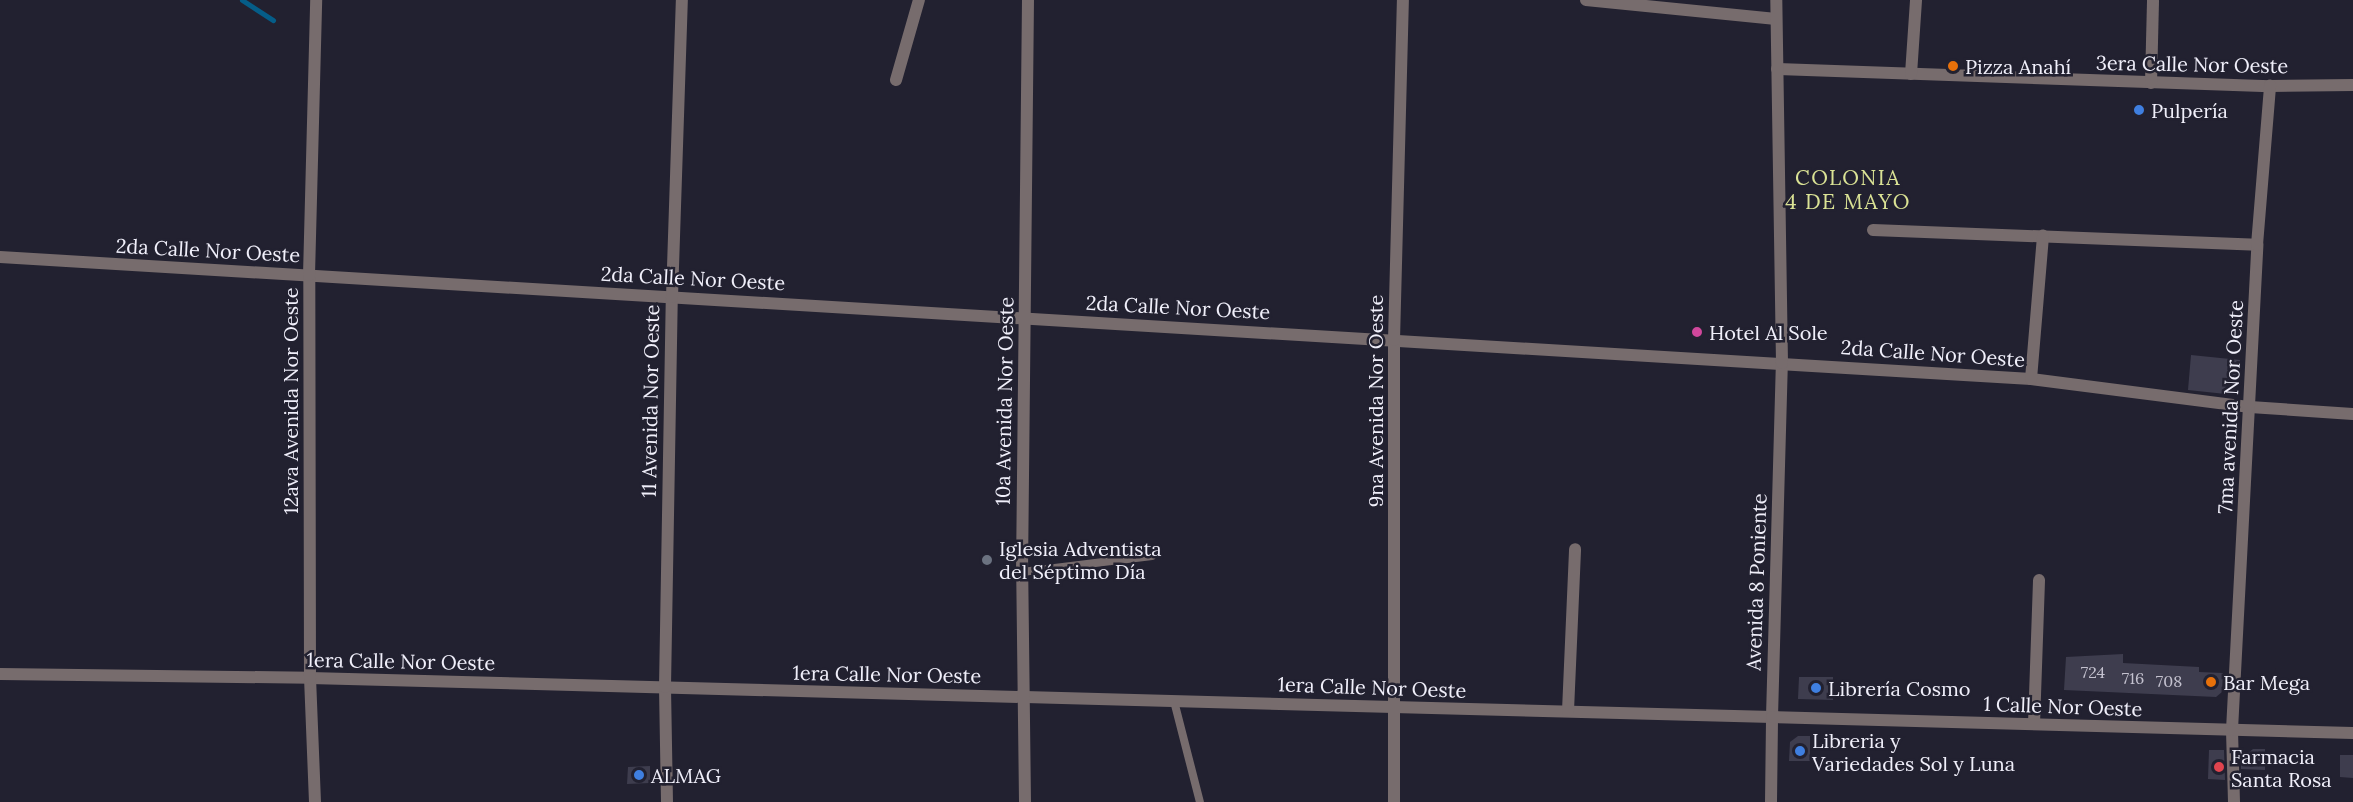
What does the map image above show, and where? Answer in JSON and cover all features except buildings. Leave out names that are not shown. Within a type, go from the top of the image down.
[{"type":"street","name":"12ava Avenida Nor Oeste","points":[[315,0],[309,275],[310,678],[315,802]]},
{"type":"street","name":"11 Avenida Nor Oeste","points":[[666,802],[665,687],[672,297],[682,0]]},
{"type":"street","points":[[896,80],[919,0]]},
{"type":"street","name":"10a Avenida Nor Oeste","points":[[1025,802],[1022,572],[1028,0]]},
{"type":"street","name":"9na Avenida Nor Oeste","points":[[1394,802],[1394,340],[1402,0]]},
{"type":"street","points":[[1586,0],[1776,18]]},
{"type":"street","name":"Avenida 8 Poniente","points":[[1772,802],[1772,717],[1782,363],[1776,0]]},
{"type":"street","points":[[1911,74],[1916,0]]},
{"type":"street","points":[[2151,83],[2153,0]]},
{"type":"street","name":"3era Calle Nor Oeste","points":[[1777,69],[2151,83],[2270,86],[2353,85]]},
{"type":"street","name":"7ma avenida Nor Oeste","points":[[2234,802],[2232,730],[2257,245],[2270,86]]},
{"type":"street","points":[[1873,230],[2257,245]]},
{"type":"street","points":[[2031,379],[2043,235]]},
{"type":"street","name":"2da Calle Nor Oeste","points":[[0,257],[2031,379],[2250,406],[2353,414]]},
{"type":"street","points":[[1568,711],[1575,549]]},
{"type":"street","points":[[2034,724],[2039,580]]},
{"type":"street","name":"1era Calle Nor Oeste","points":[[0,674],[310,678],[1772,717]]},
{"type":"street","name":"1 Calle Nor Oeste","points":[[1772,717],[2353,734]]},
{"type":"lane","points":[[1022,572],[1152,556]]},
{"type":"lane","points":[[1174,701],[1200,802]]},
{"type":"waterway","points":[[242,0],[273,20]]},
{"type":"place","name":"Pizza Anahí","points":[[1953,66]]},
{"type":"place","name":"Pulpería","points":[[2139,110]]},
{"type":"place","name":"Hotel Al Sole","points":[[1697,332]]},
{"type":"place","name":"Iglesia Adventista del Séptimo Día","points":[[987,560]]},
{"type":"place","name":"Bar Mega","points":[[2211,682]]},
{"type":"place","name":"Librería Cosmo","points":[[1816,688]]},
{"type":"place","name":"Libreria y Variedades Sol y Luna","points":[[1800,751]]},
{"type":"place","name":"Farmacia Santa Rosa","points":[[2219,767]]},
{"type":"place","name":"ALMAG","points":[[639,775]]},
{"type":"district","name":"COLONIA 4 DE MAYO","points":[[1848,190]]}]
